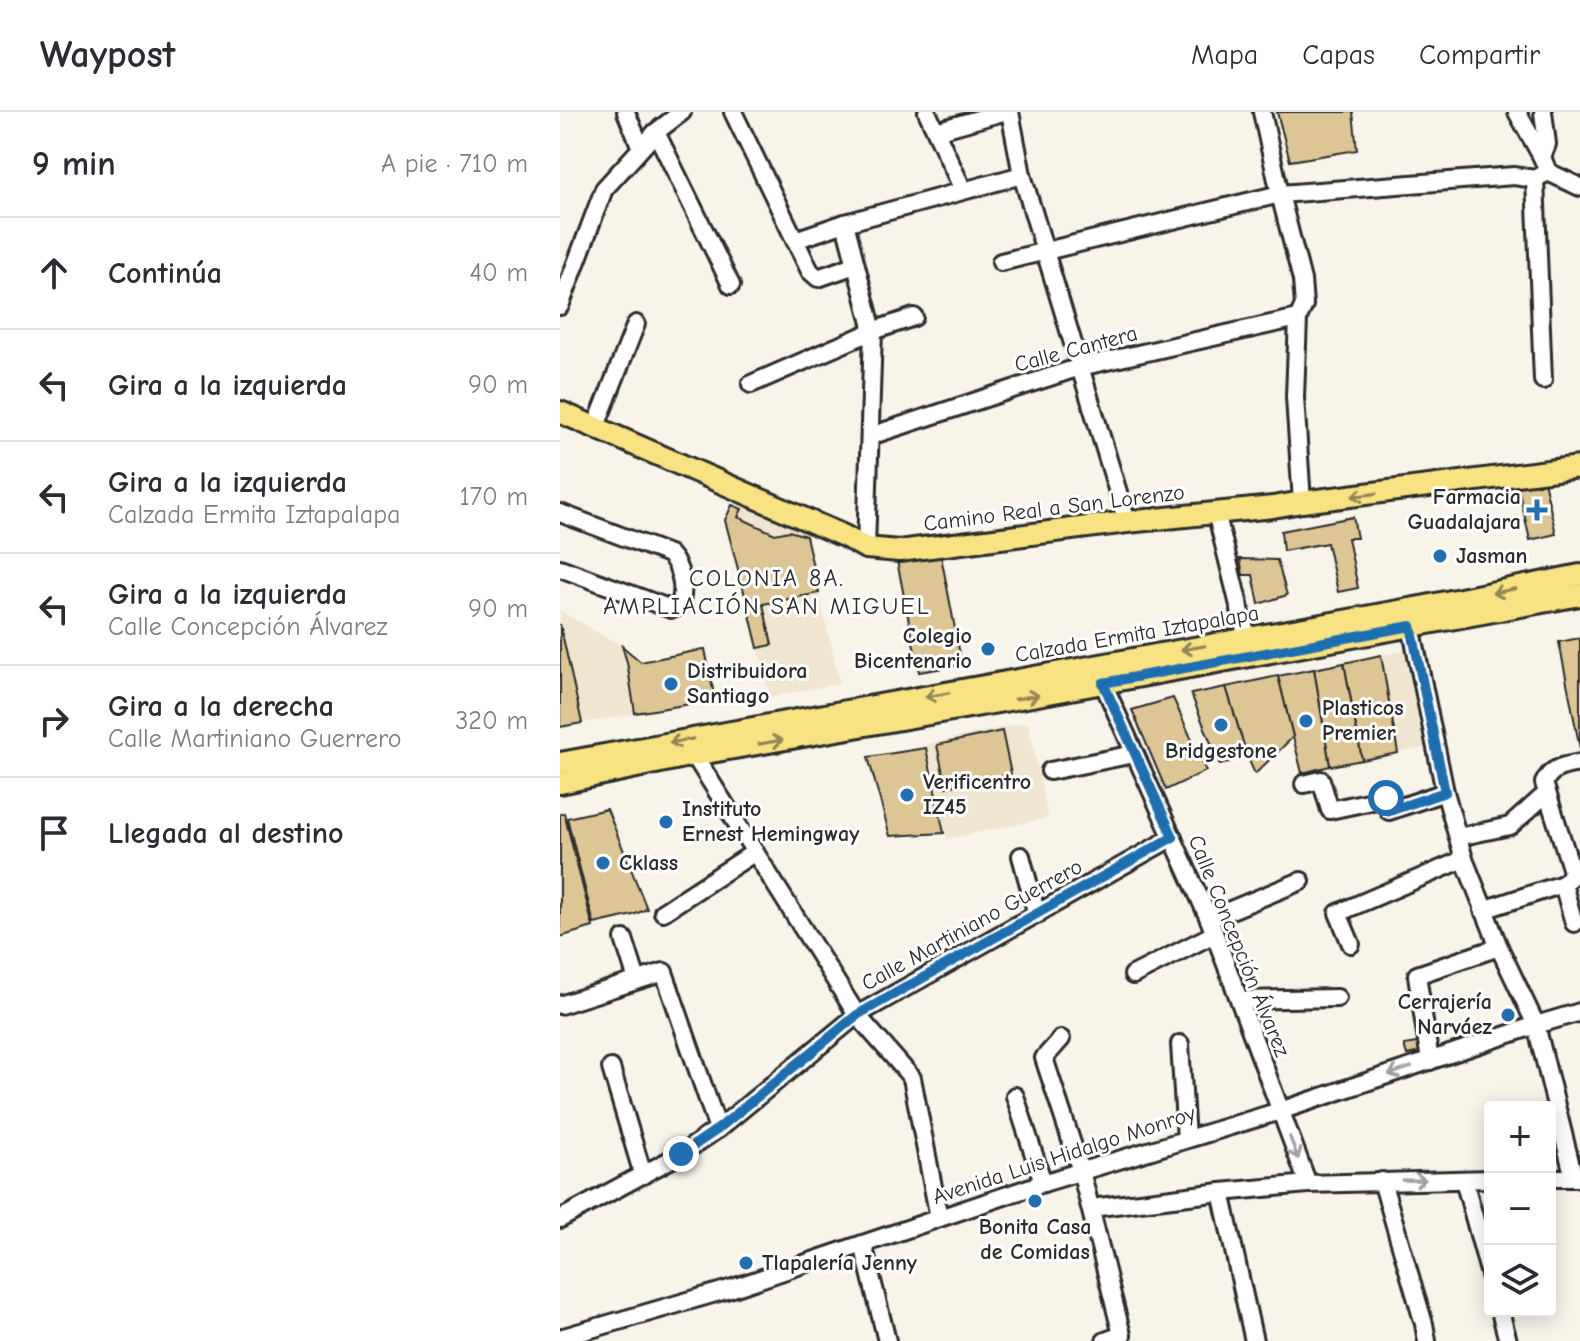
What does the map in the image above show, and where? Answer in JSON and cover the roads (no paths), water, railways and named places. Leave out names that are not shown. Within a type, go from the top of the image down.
[{"type":"main road","name":"Camino Real a San Lorenzo","points":[[560,412],[866,548],[899,551],[1580,467]]},
{"type":"main road","name":"Calzada Ermita Iztapalapa","points":[[560,763],[1411,609],[1580,575]]},
{"type":"main road","name":"Calzada Ermita Iztapalapa","points":[[560,783],[694,755],[1580,595]]},
{"type":"street","points":[[626,112],[641,148]]},
{"type":"street","points":[[560,306],[604,189],[656,132],[682,112]]},
{"type":"street","points":[[733,112],[810,271],[818,278],[855,265]]},
{"type":"street","points":[[927,112],[963,190]]},
{"type":"street","points":[[936,131],[1003,112]]},
{"type":"street","points":[[1010,112],[1022,175],[1127,522]]},
{"type":"street","points":[[1262,112],[1302,280],[1304,305],[1298,318],[1295,397],[1302,502]]},
{"type":"street","points":[[1517,112],[1541,169]]},
{"type":"street","points":[[1543,112],[1547,144],[1541,169],[1543,380]]},
{"type":"street","points":[[656,132],[731,285]]},
{"type":"street","points":[[1001,262],[1280,194],[1514,176],[1541,169],[1580,187]]},
{"type":"street","points":[[795,240],[845,223],[1022,175]]},
{"type":"street","points":[[845,223],[873,331],[866,548]]},
{"type":"street","points":[[751,384],[873,331],[914,317]]},
{"type":"street","name":"Calle Cantera","points":[[870,436],[1080,367],[1298,318]]},
{"type":"street","points":[[596,426],[636,324]]},
{"type":"street","points":[[1216,512],[1247,638]]},
{"type":"street","points":[[560,513],[669,554],[675,560],[680,575],[682,601],[678,607],[671,609],[560,568]]},
{"type":"street","points":[[1411,626],[1445,792],[1464,859],[1499,947],[1536,1025],[1577,1178],[1556,1178]]},
{"type":"street","name":"Calle Concepción Álvarez","points":[[1103,683],[1212,926],[1308,1184]]},
{"type":"street","points":[[1050,771],[1134,754]]},
{"type":"street","points":[[694,755],[857,1015],[912,1078],[939,1218]]},
{"type":"street","points":[[1483,910],[1563,884],[1569,879],[1572,871],[1544,783],[1548,773],[1561,766],[1580,763]]},
{"type":"street","points":[[1304,784],[1321,780],[1330,810],[1386,798],[1389,811],[1445,792]]},
{"type":"street","points":[[1458,837],[1510,826],[1547,793]]},
{"type":"street","name":"Calle Martiniano Guerrero","points":[[560,1219],[681,1154],[718,1129],[857,1015],[1173,837]]},
{"type":"street","points":[[663,912],[755,852]]},
{"type":"street","points":[[1021,856],[1037,915]]},
{"type":"street","points":[[1351,944],[1338,913],[1464,859]]},
{"type":"street","points":[[1133,975],[1212,926],[1301,881]]},
{"type":"street","points":[[1563,884],[1574,923]]},
{"type":"street","points":[[624,939],[637,980]]},
{"type":"street","points":[[1430,1061],[1417,975],[1499,947]]},
{"type":"street","points":[[560,1005],[664,972],[718,1129]]},
{"type":"street","points":[[1240,1000],[1337,998]]},
{"type":"street","name":"Avenida Luis Hidalgo Monroy","points":[[560,1338],[599,1334],[1043,1183],[1280,1111],[1580,1012]]},
{"type":"street","points":[[1061,1039],[1044,1058],[1081,1171],[1122,1335],[1105,1341]]},
{"type":"street","points":[[1180,1044],[1186,1139]]},
{"type":"street","points":[[611,1068],[643,1175]]},
{"type":"street","points":[[1015,1096],[1043,1183]]},
{"type":"street","points":[[1091,1208],[1308,1184],[1484,1179]]},
{"type":"street","points":[[1464,1180],[1484,1253]]},
{"type":"street","points":[[1382,1181],[1427,1341]]},
{"type":"street","points":[[1221,1192],[1254,1341]]},
{"type":"street","points":[[863,1244],[887,1341]]},
{"type":"street","points":[[1502,1317],[1508,1341]]},
{"type":"place","name":"Farmacia Guadalajara","points":[[1537,510]]},
{"type":"place","name":"Jasman","points":[[1440,556]]},
{"type":"place","name":"Colegio Bicentenario","points":[[988,649]]},
{"type":"place","name":"Distribuidora Santiago","points":[[671,684]]},
{"type":"place","name":"Plasticos Premier","points":[[1306,721]]},
{"type":"place","name":"Bridgestone","points":[[1221,725]]},
{"type":"place","name":"Verificentro IZ45","points":[[907,795]]},
{"type":"place","name":"Instituto Ernest Hemingway","points":[[666,822]]},
{"type":"place","name":"Cklass","points":[[603,863]]},
{"type":"place","name":"Cerrajería Narváez","points":[[1508,1015]]},
{"type":"place","name":"Bonita Casa de Comidas","points":[[1035,1201]]},
{"type":"place","name":"Tlapalería Jenny","points":[[746,1263]]},
{"type":"district","name":"COLONIA 8A. AMPLIACIÓN SAN MIGUEL","points":[[767,592]]}]
